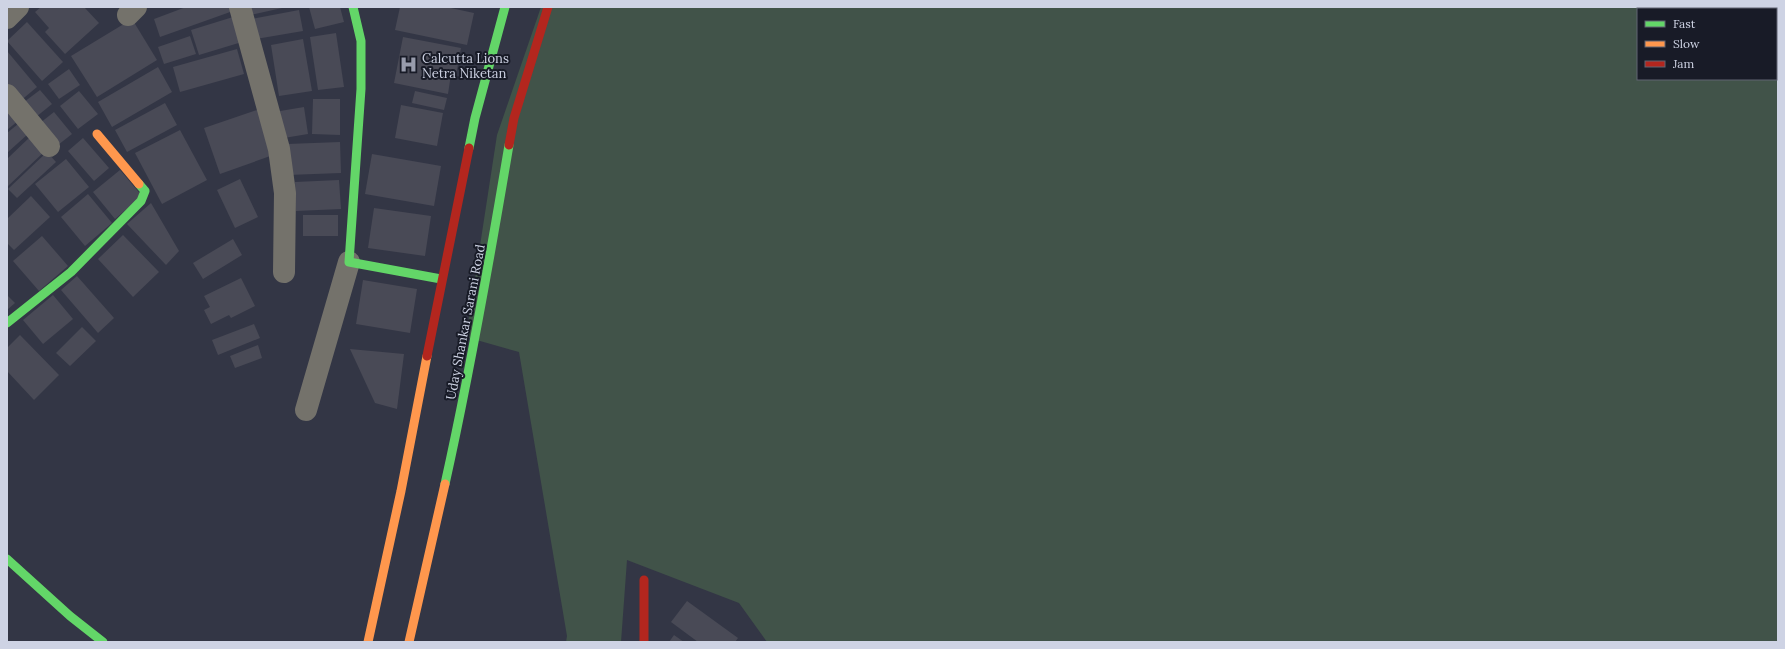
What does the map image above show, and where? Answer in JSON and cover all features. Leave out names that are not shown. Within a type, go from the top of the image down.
[{"type":"street","points":[[7,18],[18,7]]},
{"type":"street","points":[[240,7],[279,149],[285,193],[284,272]]},
{"type":"street","points":[[306,410],[349,262],[361,89],[361,41],[353,7]]},
{"type":"street","points":[[368,642],[401,491],[441,279],[475,118],[505,7]]},
{"type":"street","name":"Uday Shankar Sarani Road","points":[[409,642],[464,400],[485,289],[514,118],[548,7]]},
{"type":"street","points":[[7,95],[49,146]]},
{"type":"street","points":[[7,323],[71,272],[141,201],[145,191],[97,134]]},
{"type":"street","points":[[349,262],[441,279]]},
{"type":"street","points":[[7,559],[70,616],[103,642]]},
{"type":"street","points":[[644,580],[644,642]]},
{"type":"green space","points":[[541,7],[1778,7],[1778,642],[767,642],[739,603],[627,560],[621,642],[566,642],[567,636],[519,352],[466,337],[497,135]]},
{"type":"building","points":[[41,7],[84,7],[99,23],[65,54],[45,32],[49,28],[35,12]]},
{"type":"building","points":[[186,7],[232,7],[233,11],[160,37],[154,19]]},
{"type":"building","points":[[248,7],[282,7],[282,8],[250,15]]},
{"type":"building","points":[[309,7],[340,7],[344,22],[315,29]]},
{"type":"building","points":[[400,7],[446,7],[474,13],[467,45],[395,30]]},
{"type":"building","points":[[299,10],[303,31],[256,39],[252,19]]},
{"type":"building","points":[[233,17],[242,42],[199,55],[191,30]]},
{"type":"building","points":[[132,19],[157,60],[97,97],[71,56]]},
{"type":"building","points":[[27,22],[63,62],[42,81],[7,41]]},
{"type":"building","points":[[336,33],[344,87],[318,90],[310,37]]},
{"type":"building","points":[[190,36],[196,54],[164,64],[158,47]]},
{"type":"building","points":[[403,37],[461,48],[456,75],[451,74],[448,94],[394,83]]},
{"type":"building","points":[[303,39],[312,91],[279,96],[271,45]]},
{"type":"building","points":[[237,49],[244,74],[180,92],[173,67]]},
{"type":"building","points":[[7,51],[37,87],[19,102],[7,87]]},
{"type":"building","points":[[158,67],[172,92],[112,127],[98,102]]},
{"type":"building","points":[[69,69],[80,85],[59,99],[48,84]]},
{"type":"building","points":[[40,90],[52,104],[36,117],[24,102]]},
{"type":"building","points":[[79,91],[98,114],[78,129],[60,106]]},
{"type":"building","points":[[415,91],[447,98],[444,110],[412,103]]},
{"type":"building","points":[[313,99],[340,99],[340,135],[312,134]]},
{"type":"building","points":[[165,103],[177,125],[127,152],[115,130]]},
{"type":"building","points":[[401,105],[443,113],[437,146],[395,138]]},
{"type":"building","points":[[304,107],[308,134],[284,138],[280,111]]},
{"type":"building","points":[[7,108],[18,121],[7,130]]},
{"type":"building","points":[[260,109],[276,154],[220,174],[204,128]]},
{"type":"building","points":[[54,112],[72,134],[58,145],[40,123]]},
{"type":"building","points":[[18,124],[28,134],[7,153],[7,133]]},
{"type":"building","points":[[180,130],[207,180],[162,204],[135,153]]},
{"type":"building","points":[[31,136],[45,151],[7,187],[7,159]]},
{"type":"building","points":[[83,138],[109,168],[94,181],[68,151]]},
{"type":"building","points":[[340,142],[341,173],[288,175],[287,144]]},
{"type":"building","points":[[47,152],[56,162],[17,198],[8,189]]},
{"type":"building","points":[[372,154],[441,166],[434,206],[365,194]]},
{"type":"building","points":[[66,159],[89,187],[58,212],[35,184]]},
{"type":"building","points":[[120,170],[142,196],[115,219],[93,192]]},
{"type":"building","points":[[240,179],[258,217],[235,228],[217,190]]},
{"type":"building","points":[[339,180],[341,209],[296,211],[295,182]]},
{"type":"building","points":[[88,194],[112,223],[85,246],[61,217]]},
{"type":"building","points":[[31,196],[50,217],[14,250],[7,243],[7,219]]},
{"type":"building","points":[[151,203],[179,251],[166,265],[127,224]]},
{"type":"building","points":[[374,208],[431,216],[425,256],[368,248]]},
{"type":"building","points":[[303,215],[338,215],[338,236],[303,236]]},
{"type":"building","points":[[123,235],[159,272],[133,297],[98,259]]},
{"type":"building","points":[[42,236],[68,266],[39,291],[13,261]]},
{"type":"building","points":[[233,239],[242,255],[203,279],[193,263]]},
{"type":"building","points":[[77,276],[114,318],[98,333],[61,290]]},
{"type":"building","points":[[241,278],[255,306],[231,318],[229,315],[211,324],[204,310],[210,307],[204,296]]},
{"type":"building","points":[[363,280],[417,289],[410,333],[356,324]]},
{"type":"building","points":[[7,295],[15,303],[7,310]]},
{"type":"building","points":[[53,295],[73,319],[43,344],[23,320]]},
{"type":"building","points":[[254,324],[260,338],[218,355],[212,340]]},
{"type":"building","points":[[82,327],[96,341],[70,366],[56,353]]},
{"type":"building","points":[[20,335],[59,375],[34,400],[7,371],[7,348]]},
{"type":"building","points":[[258,345],[262,358],[235,368],[230,356]]},
{"type":"building","points":[[350,349],[404,354],[397,409],[375,403]]},
{"type":"building","points":[[687,601],[738,638],[735,642],[698,642],[671,622]]},
{"type":"building","points":[[674,635],[684,642],[669,642]]},
{"type":"traffic: fast","points":[[353,7],[361,41],[361,89],[349,262],[441,279]]},
{"type":"traffic: fast","points":[[469,148],[475,118],[505,7]]},
{"type":"traffic: fast","points":[[445,484],[463,400],[509,145]]},
{"type":"traffic: fast","points":[[7,323],[71,272],[141,201],[145,191],[139,184]]},
{"type":"traffic: fast","points":[[7,559],[70,616],[103,642]]},
{"type":"traffic: slow","points":[[97,134],[139,184]]},
{"type":"traffic: slow","points":[[368,642],[401,491],[427,356]]},
{"type":"traffic: slow","points":[[409,642],[445,484]]},
{"type":"traffic: jam","points":[[509,145],[514,118],[548,7]]},
{"type":"traffic: jam","points":[[427,356],[469,148]]},
{"type":"traffic: jam","points":[[644,580],[644,642]]},
{"type":"place","name":"Calcutta Lions Netra Niketan","points":[[409,65]]}]
